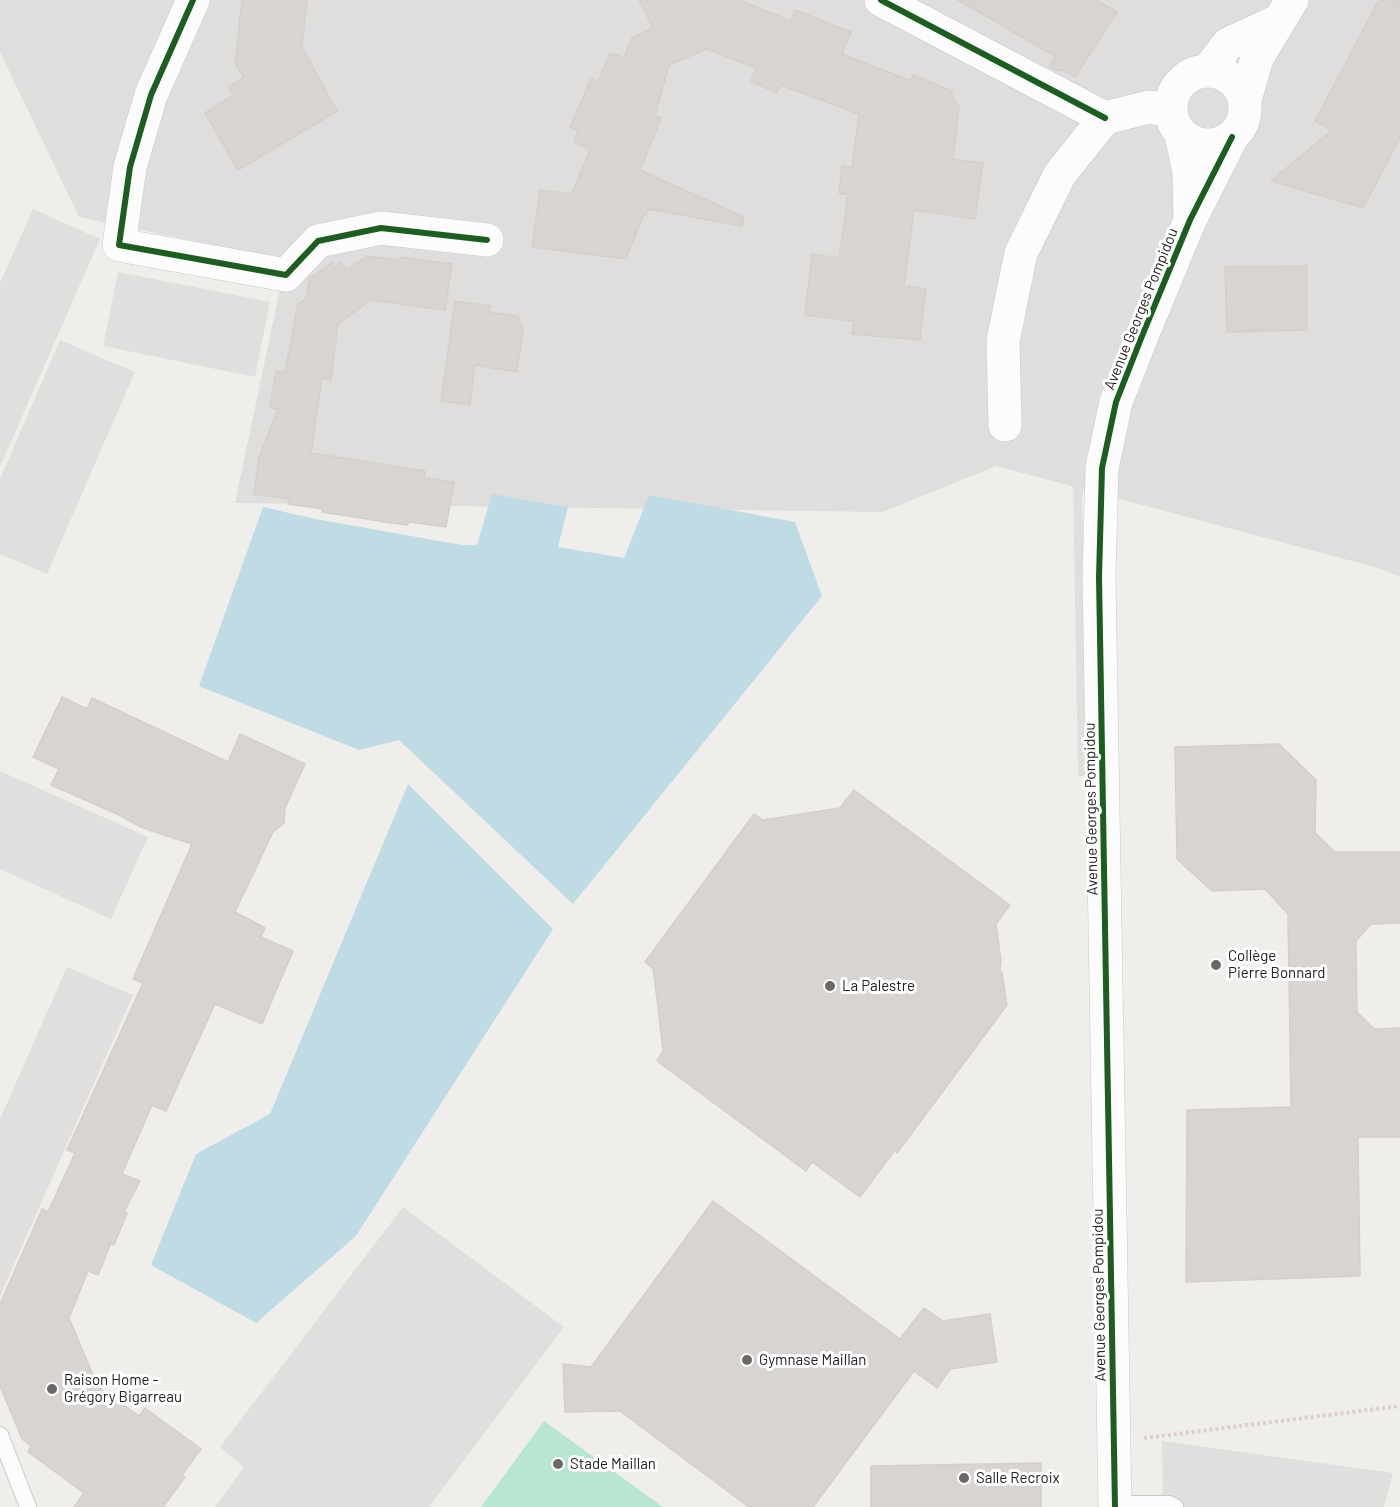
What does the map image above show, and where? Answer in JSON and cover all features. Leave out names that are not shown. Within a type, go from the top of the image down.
[{"type":"street","points":[[193,0],[151,95],[130,167],[119,245],[286,275],[318,241],[381,228],[487,240]]},
{"type":"street","points":[[881,0],[1105,118]]},
{"type":"street","points":[[1005,425],[1004,341],[1021,253],[1060,174],[1105,118],[1149,107],[1175,123],[1197,144],[1215,145],[1232,137],[1243,120],[1245,100],[1257,58],[1285,11]]},
{"type":"street","points":[[1208,70],[1228,44],[1285,11]]},
{"type":"street","points":[[1175,123],[1174,90],[1188,75],[1208,70],[1225,74],[1238,85],[1245,100]]},
{"type":"street","name":"Avenue Georges Pompidou","points":[[1175,123],[1189,172],[1191,220]]},
{"type":"street","name":"Avenue Georges Pompidou","points":[[1115,1506],[1099,577],[1102,468],[1116,402],[1191,220],[1232,137]]},
{"type":"lane","points":[[0,1435],[28,1507]]},
{"type":"lane","points":[[1115,1506],[1169,1504],[1175,1507]]},
{"type":"path","points":[[1114,1442],[1400,1406]]},
{"type":"shaded area","points":[[0,0],[1400,0],[1400,577],[1382,569],[996,466],[883,512],[235,503],[286,260],[79,217],[0,52]]},
{"type":"shaded area","points":[[33,209],[100,239],[0,467],[0,283]]},
{"type":"shaded area","points":[[1141,258],[1149,263],[1092,420],[1082,500],[1090,776],[1078,776],[1073,478],[1086,405],[1110,332]]},
{"type":"shaded area","points":[[118,272],[270,302],[255,377],[103,346]]},
{"type":"shaded area","points":[[60,340],[135,372],[47,574],[0,554],[0,479]]},
{"type":"shaded area","points":[[0,771],[148,837],[111,919],[0,869]]},
{"type":"shaded area","points":[[67,967],[133,995],[0,1296],[0,1119]]},
{"type":"shaded area","points":[[403,1207],[564,1327],[429,1507],[215,1507],[244,1467],[220,1447]]},
{"type":"shaded area","points":[[1162,1441],[1393,1473],[1384,1507],[1163,1507]]},
{"type":"green space","name":"Stade Maillan","points":[[544,1421],[663,1507],[481,1507]]},
{"type":"water","points":[[492,494],[568,507],[558,547],[624,558],[649,495],[795,522],[822,596],[573,904],[399,740],[359,750],[199,686],[263,507],[315,519],[462,545],[477,545]]},
{"type":"water","points":[[408,784],[553,929],[356,1236],[256,1323],[151,1265],[196,1154],[270,1114]]},
{"type":"building","points":[[242,0],[307,0],[302,47],[337,111],[238,170],[205,113],[234,95],[229,87],[244,78],[235,63]]},
{"type":"building","points":[[639,0],[739,0],[791,21],[795,10],[851,32],[842,54],[911,81],[913,75],[952,91],[952,96],[959,107],[953,159],[983,163],[975,219],[914,210],[904,286],[926,289],[920,340],[852,334],[854,321],[805,315],[812,254],[839,258],[848,195],[839,193],[842,166],[852,167],[859,114],[781,85],[777,93],[751,81],[756,68],[706,49],[669,65],[655,115],[661,118],[640,170],[744,217],[742,226],[648,209],[626,259],[532,247],[540,190],[572,194],[590,149],[574,142],[578,130],[570,127],[591,79],[598,82],[610,53],[624,58],[632,38],[653,28]]},
{"type":"building","points":[[958,0],[1096,0],[1117,12],[1075,77],[1049,67],[1055,56]]},
{"type":"building","points":[[1379,0],[1400,0],[1400,138],[1363,208],[1271,181],[1332,130],[1315,121]]},
{"type":"building","points":[[367,256],[400,260],[400,257],[452,264],[445,310],[371,300],[338,324],[331,380],[322,378],[311,453],[425,471],[424,478],[454,482],[446,527],[408,522],[408,525],[391,523],[322,512],[323,509],[288,504],[289,499],[254,494],[259,457],[278,409],[270,408],[276,371],[285,373],[298,304],[306,299],[310,278],[332,263],[334,268],[341,263],[346,270]]},
{"type":"building","points":[[1307,266],[1307,330],[1227,332],[1225,267]]},
{"type":"building","points":[[455,301],[490,306],[489,312],[518,316],[523,329],[517,372],[475,365],[470,405],[441,401]]},
{"type":"building","points":[[62,697],[87,709],[92,698],[228,762],[240,734],[305,764],[285,808],[284,823],[273,832],[235,912],[265,928],[261,937],[293,951],[262,1024],[215,1004],[166,1111],[152,1105],[122,1174],[140,1181],[124,1212],[127,1213],[114,1245],[111,1243],[98,1275],[88,1271],[69,1318],[98,1387],[139,1416],[145,1408],[201,1449],[182,1475],[185,1477],[163,1507],[74,1507],[84,1493],[28,1452],[31,1446],[22,1439],[0,1386],[0,1304],[42,1209],[48,1212],[75,1153],[67,1150],[143,983],[133,979],[192,844],[143,828],[51,785],[59,769],[33,757]]},
{"type":"building","points":[[1279,744],[1316,780],[1315,833],[1335,852],[1400,852],[1400,923],[1371,924],[1356,941],[1357,1012],[1374,1029],[1400,1028],[1400,1137],[1358,1137],[1360,1276],[1186,1282],[1187,1110],[1291,1107],[1288,914],[1265,889],[1212,891],[1177,859],[1175,747]]},
{"type":"building","name":"La Palestre","points":[[854,790],[1010,905],[996,924],[1000,970],[1007,1005],[897,1153],[895,1150],[860,1197],[812,1162],[806,1171],[657,1061],[663,1051],[657,999],[653,969],[645,962],[754,814],[763,820],[840,808]]},
{"type":"building","name":"Gymnase Maillan","points":[[713,1201],[900,1339],[924,1308],[943,1321],[990,1314],[997,1362],[950,1369],[937,1388],[914,1371],[813,1507],[749,1507],[620,1411],[565,1412],[563,1364],[591,1367]]},
{"type":"building","name":"Salle Recroix","points":[[1041,1463],[1041,1507],[871,1507],[871,1466]]},
{"type":"cycle path","points":[[193,0],[151,95],[130,167],[119,245],[286,275],[318,241],[381,228],[487,240]]},
{"type":"cycle path","points":[[881,0],[1105,118]]},
{"type":"cycle path","points":[[1115,1507],[1099,577],[1102,468],[1116,402],[1190,220],[1232,137]]},
{"type":"place","name":"Collège Pierre Bonnard","points":[[1216,965]]},
{"type":"place","name":"La Palestre","points":[[830,986]]},
{"type":"place","name":"Gymnase Maillan","points":[[747,1360]]},
{"type":"place","name":"Raison Home - Grégory Bigarreau","points":[[52,1389]]},
{"type":"place","name":"Stade Maillan","points":[[558,1464]]},
{"type":"place","name":"Salle Recroix","points":[[964,1478]]}]
